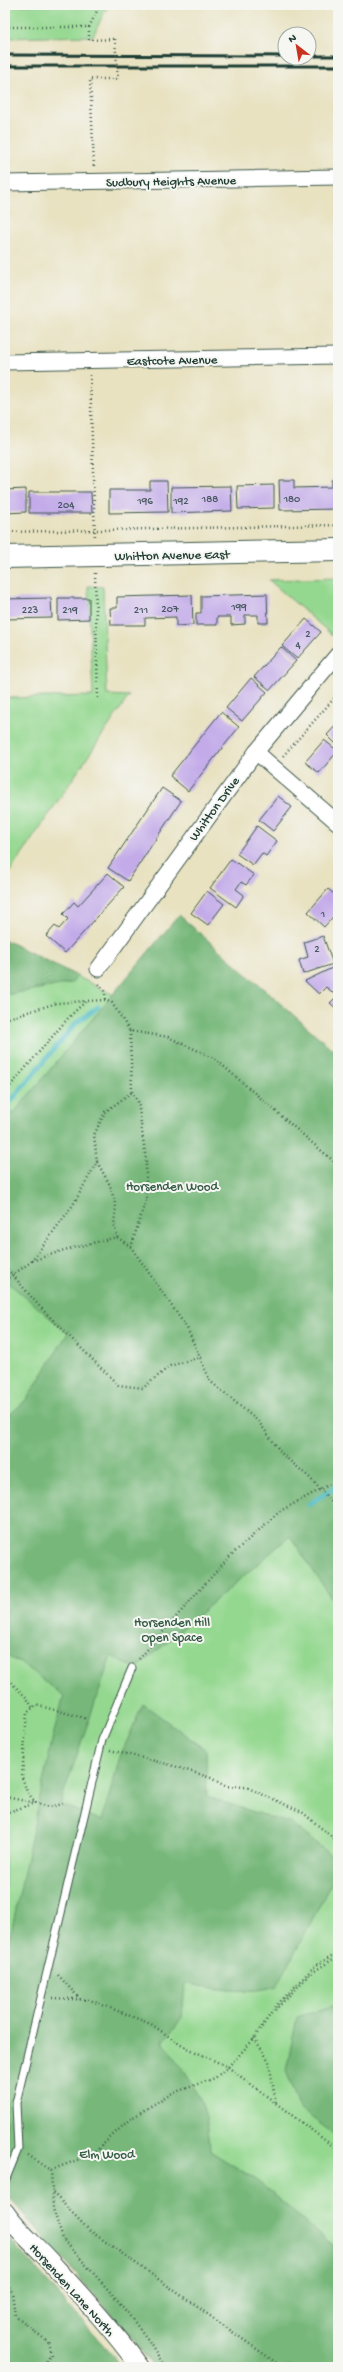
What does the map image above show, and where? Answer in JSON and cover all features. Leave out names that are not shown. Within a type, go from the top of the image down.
[{"type":"main road","name":"Whitton Avenue East","points":[[5,557],[338,550]]},
{"type":"street","name":"Sudbury Heights Avenue","points":[[5,183],[338,177]]},
{"type":"street","name":"Eastcote Avenue","points":[[5,362],[338,356]]},
{"type":"street","name":"Whitton Drive","points":[[98,969],[202,822],[256,752],[338,654]]},
{"type":"street","points":[[256,752],[338,823]]},
{"type":"street","name":"Horsenden Lane North","points":[[5,2212],[12,2222],[46,2257],[127,2349],[140,2367]]},
{"type":"lane","points":[[5,2181],[18,2149],[16,2103],[102,1740],[132,1668]]},
{"type":"path","points":[[95,181],[90,79],[118,79],[116,39],[89,40],[90,27],[100,5]]},
{"type":"path","points":[[5,27],[90,27]]},
{"type":"path","points":[[89,361],[95,530],[98,700]]},
{"type":"path","points":[[5,532],[338,525]]},
{"type":"path","points":[[274,767],[338,694]]},
{"type":"path","points":[[101,985],[105,992],[105,1000]]},
{"type":"path","points":[[5,1019],[58,1003],[105,1000],[112,1003],[130,1031],[132,1092],[138,1102],[146,1167],[146,1200],[132,1247]]},
{"type":"path","points":[[5,1092],[69,1017],[86,1002]]},
{"type":"path","points":[[130,1031],[168,1037],[214,1058],[338,1165]]},
{"type":"path","points":[[132,1092],[105,1112],[94,1135],[98,1162],[110,1184],[116,1207],[114,1224],[117,1237],[132,1247],[187,1328],[210,1380],[258,1421],[283,1455],[321,1490],[338,1509]]},
{"type":"path","points":[[5,1280],[31,1262],[73,1205],[98,1162]]},
{"type":"path","points":[[31,1262],[64,1250],[117,1237]]},
{"type":"path","points":[[5,1266],[40,1307],[118,1385],[143,1388],[170,1366],[201,1357]]},
{"type":"path","points":[[132,1668],[228,1558],[280,1511],[338,1480]]},
{"type":"path","points":[[5,1677],[26,1697],[33,1708]]},
{"type":"path","points":[[36,1803],[27,1792],[22,1777],[27,1713],[36,1705],[88,1719]]},
{"type":"path","points":[[111,1751],[171,1765],[211,1778],[225,1786],[246,1787],[302,1812],[338,1842]]},
{"type":"path","points":[[5,1797],[49,1807],[63,1804]]},
{"type":"path","points":[[5,1813],[36,1803]]},
{"type":"path","points":[[51,2170],[92,2154],[130,2119],[170,2094],[215,2078],[228,2067],[254,2038],[273,2012],[316,1966],[338,1952]]},
{"type":"path","points":[[273,2012],[310,1974],[338,1956]]},
{"type":"path","points":[[49,1966],[81,2000]]},
{"type":"path","points":[[41,1998],[90,2000],[151,2024],[181,2045],[228,2067],[338,2150]]},
{"type":"path","points":[[254,2038],[269,2061],[276,2104]]},
{"type":"path","points":[[18,2149],[51,2170]]},
{"type":"path","points":[[51,2170],[53,2209],[63,2239],[119,2302],[149,2341],[165,2367]]},
{"type":"path","points":[[53,2193],[89,2230],[282,2367]]},
{"type":"path","points":[[5,2280],[12,2292],[15,2315],[48,2342],[51,2354],[42,2367]]},
{"type":"green space","points":[[5,5],[108,5],[93,36],[5,38]]},
{"type":"green space","points":[[338,578],[338,627],[332,635],[269,580]]},
{"type":"green space","points":[[88,586],[103,587],[107,695],[129,696],[5,879],[5,698],[93,696]]},
{"type":"green space","name":"Horsenden Hill Open Space","points":[[179,915],[338,1054],[338,1608],[290,1536],[137,1668],[111,1656],[60,1804],[102,1821],[120,1757],[143,1704],[206,1750],[207,1797],[292,1824],[338,1861],[338,1871],[277,1986],[266,1989],[243,1991],[185,1983],[182,2018],[163,2042],[183,2068],[197,2092],[206,2118],[210,2151],[255,2179],[338,2250],[338,2367],[153,2367],[134,2340],[5,2193],[5,1960],[53,1736],[64,1696],[22,1664],[5,1655],[5,1419],[27,1399],[68,1333],[5,1280],[5,1107],[13,1114]]},
{"type":"green space","name":"Horsenden Hill Open Space","points":[[5,940],[116,996],[338,1064],[338,2367],[153,2367],[134,2340],[5,2193]]},
{"type":"green space","points":[[5,940],[77,976],[72,983],[5,995]]},
{"type":"green space","points":[[338,2005],[338,2137],[300,2109],[286,2071],[297,2017]]},
{"type":"green space","points":[[5,2234],[113,2356],[121,2367],[5,2367]]},
{"type":"building","points":[[279,480],[294,480],[294,488],[332,487],[332,480],[338,480],[338,509],[280,510]]},
{"type":"building","points":[[150,481],[167,481],[168,512],[109,513],[109,490],[150,490]]},
{"type":"building","points":[[274,485],[274,508],[238,509],[237,486]]},
{"type":"building","points":[[231,486],[232,511],[171,513],[171,487]]},
{"type":"building","points":[[26,489],[26,512],[5,513],[5,490]]},
{"type":"building","points":[[29,492],[91,492],[92,513],[29,513]]},
{"type":"building","points":[[267,594],[268,623],[258,623],[258,615],[245,615],[245,624],[231,625],[231,617],[217,617],[217,625],[196,625],[196,613],[201,613],[201,596]]},
{"type":"building","points":[[192,595],[193,625],[176,626],[176,617],[145,618],[145,625],[111,625],[110,608],[117,608],[117,597]]},
{"type":"building","points":[[51,598],[52,618],[5,619],[5,599]]},
{"type":"building","points":[[58,598],[89,598],[89,619],[58,620]]},
{"type":"building","points":[[306,619],[321,632],[297,659],[282,646]]},
{"type":"building","points":[[281,647],[296,661],[270,690],[254,677]]},
{"type":"building","points":[[251,678],[267,692],[242,721],[226,708]]},
{"type":"building","points":[[221,712],[239,727],[188,791],[170,776]]},
{"type":"building","points":[[338,723],[338,746],[327,735]]},
{"type":"building","points":[[324,740],[338,751],[319,773],[305,762]]},
{"type":"building","points":[[162,788],[181,801],[128,881],[108,868]]},
{"type":"building","points":[[278,796],[292,807],[273,831],[259,820]]},
{"type":"building","points":[[257,826],[277,841],[266,856],[262,853],[253,865],[237,854]]},
{"type":"building","points":[[231,859],[254,875],[246,885],[241,882],[236,889],[244,895],[236,907],[210,888]]},
{"type":"building","points":[[108,873],[124,887],[65,953],[46,936],[55,926],[59,929],[68,919],[63,914],[74,902],[78,906]]},
{"type":"building","points":[[328,889],[338,897],[338,911],[324,927],[308,912]]},
{"type":"building","points":[[207,891],[224,904],[208,925],[191,913]]},
{"type":"building","points":[[323,936],[333,964],[303,974],[299,960],[308,957],[304,942]]},
{"type":"building","points":[[332,968],[338,973],[338,1010],[330,1003],[337,996],[326,987],[319,994],[305,981]]},
{"type":"waterway","points":[[5,1108],[75,1024],[98,1007]]},
{"type":"waterway","points":[[309,1504],[334,1488]]},
{"type":"railway","points":[[5,55],[277,56]]},
{"type":"railway","points":[[317,56],[338,56]]},
{"type":"railway","points":[[5,66],[338,66]]},
{"type":"park label","name":"Horsenden Wood","points":[[172,1185]]},
{"type":"park label","name":"Elm Wood","points":[[107,2153]]}]
